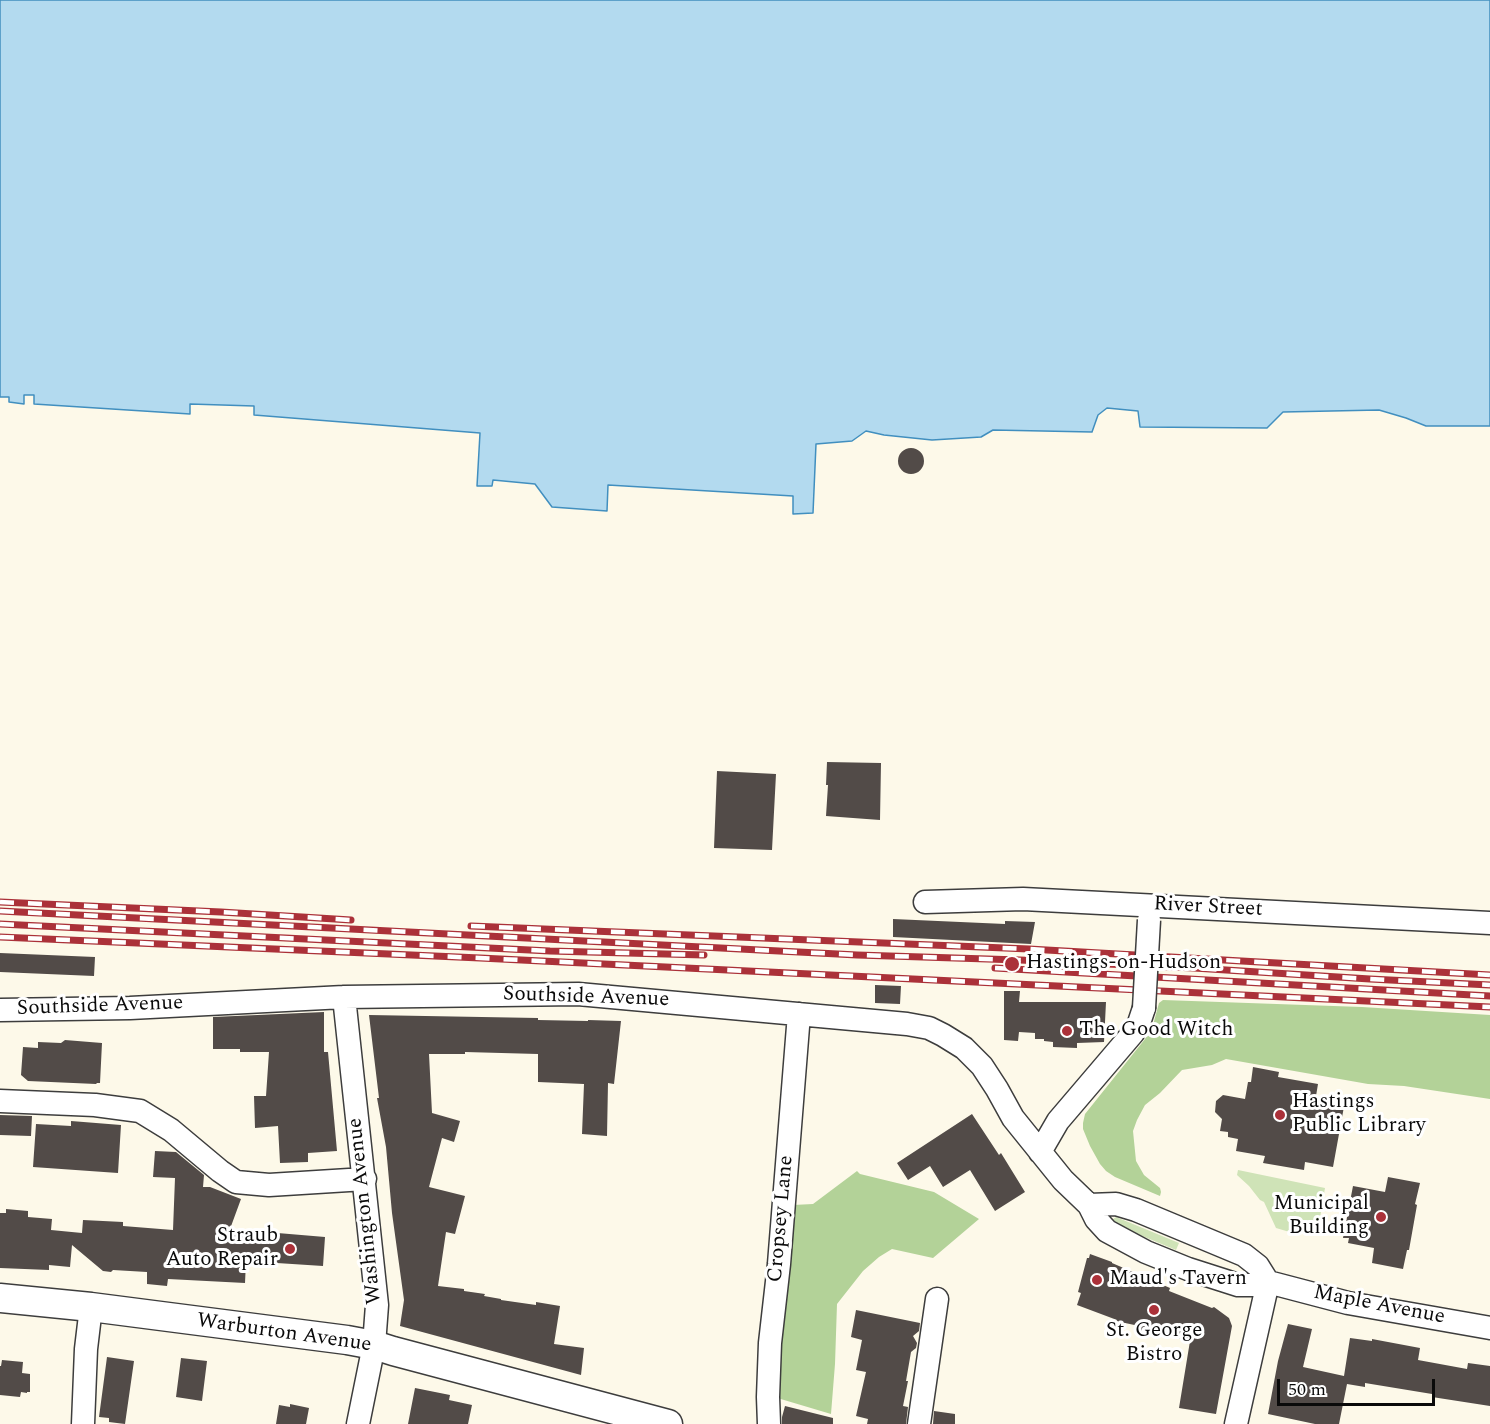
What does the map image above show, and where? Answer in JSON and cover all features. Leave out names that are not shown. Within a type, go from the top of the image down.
[{"type":"street","name":"River Street","points":[[925,902],[1023,899],[1149,912],[1490,923]]},
{"type":"street","points":[[1040,1152],[1064,1112],[1133,1033],[1139,1023],[1144,1008],[1149,912]]},
{"type":"street","name":"Southside Avenue","points":[[0,1010],[130,1008],[344,997],[578,994],[907,1024],[929,1028],[964,1048],[982,1066],[1013,1118],[1063,1180],[1089,1204],[1096,1219],[1107,1231],[1146,1252],[1188,1269],[1238,1285],[1268,1282]]},
{"type":"street","name":"Washington Avenue","points":[[344,997],[377,1305],[374,1345],[358,1424]]},
{"type":"street","name":"Cropsey Lane","points":[[769,1424],[770,1343],[799,1014]]},
{"type":"street","points":[[0,1101],[95,1105],[140,1111],[171,1130],[236,1182],[269,1185],[364,1179]]},
{"type":"street","points":[[1089,1204],[1116,1204],[1136,1210],[1244,1255],[1258,1266],[1268,1282],[1236,1424]]},
{"type":"street","name":"Maple Avenue","points":[[1268,1282],[1347,1303],[1490,1328]]},
{"type":"street","name":"Warburton Avenue","points":[[0,1298],[91,1307],[374,1345],[668,1424]]},
{"type":"street","points":[[919,1424],[937,1299]]},
{"type":"street","points":[[83,1424],[86,1349],[91,1307]]},
{"type":"green space","points":[[1163,1000],[1362,1007],[1490,1015],[1490,1099],[1404,1086],[1368,1084],[1226,1059],[1212,1065],[1182,1070],[1145,1105],[1133,1131],[1136,1161],[1144,1175],[1160,1188],[1160,1196],[1106,1171],[1090,1146],[1083,1123],[1085,1114],[1145,1039],[1153,1025],[1159,1003]]},
{"type":"green space","points":[[1238,1170],[1325,1188],[1320,1218],[1293,1233],[1276,1228],[1264,1202],[1237,1175]]},
{"type":"green space","points":[[857,1171],[860,1174],[934,1192],[979,1219],[933,1258],[892,1249],[863,1271],[837,1304],[831,1414],[774,1397],[793,1205],[813,1204]]},
{"type":"green space","points":[[1116,1217],[1179,1243],[1176,1250],[1116,1225],[1112,1220]]},
{"type":"water","points":[[0,0],[1490,0],[1490,426],[1426,426],[1379,410],[1283,412],[1267,428],[1140,427],[1138,411],[1107,408],[1098,415],[1092,432],[993,430],[981,437],[932,440],[866,431],[852,441],[816,444],[813,513],[793,514],[793,496],[608,485],[607,511],[552,507],[535,484],[493,480],[492,486],[477,486],[480,433],[254,415],[254,406],[190,404],[190,414],[34,404],[34,395],[24,395],[24,404],[9,402],[9,397],[0,397]]},
{"type":"building","points":[[911,448],[920,452],[924,461],[920,470],[911,474],[902,470],[898,461],[902,452]]},
{"type":"building","points":[[827,762],[881,763],[880,820],[826,816]]},
{"type":"building","points":[[717,771],[776,774],[772,850],[714,848]]},
{"type":"building","points":[[893,919],[1005,924],[1005,921],[1035,922],[1031,944],[893,937]]},
{"type":"building","points":[[0,953],[95,957],[94,976],[0,972]]},
{"type":"building","points":[[875,985],[901,986],[900,1004],[875,1003]]},
{"type":"building","name":"Hastings-on-Hudson","points":[[1004,991],[1020,991],[1019,1002],[1106,1002],[1104,1042],[1077,1043],[1077,1048],[1053,1047],[1053,1042],[1035,1039],[1035,1033],[1019,1032],[1018,1041],[1004,1040]]},
{"type":"building","points":[[324,1012],[324,1052],[328,1052],[337,1151],[308,1153],[308,1162],[280,1163],[278,1126],[255,1128],[254,1096],[266,1096],[269,1052],[213,1049],[213,1017]]},
{"type":"building","points":[[369,1015],[621,1021],[614,1084],[608,1083],[607,1136],[582,1134],[584,1084],[538,1082],[538,1054],[465,1052],[465,1054],[429,1054],[432,1113],[460,1121],[454,1142],[442,1138],[429,1187],[465,1196],[455,1234],[446,1232],[438,1286],[464,1289],[464,1291],[485,1294],[484,1296],[501,1300],[560,1306],[554,1344],[584,1348],[581,1375],[400,1326],[404,1300],[386,1147],[377,1098],[379,1098]]},
{"type":"building","points":[[65,1040],[102,1043],[100,1083],[28,1081],[21,1075],[23,1047],[38,1048],[38,1042],[61,1043]]},
{"type":"building","name":"Hastings Public Library","points":[[1253,1067],[1279,1072],[1278,1077],[1318,1084],[1316,1096],[1345,1101],[1333,1167],[1305,1162],[1304,1170],[1263,1163],[1265,1156],[1236,1151],[1238,1139],[1228,1137],[1228,1132],[1220,1131],[1222,1119],[1215,1112],[1216,1101],[1223,1095],[1245,1099]]},
{"type":"building","points":[[972,1114],[999,1155],[1001,1153],[1025,1192],[995,1211],[970,1170],[943,1187],[930,1166],[908,1180],[897,1163]]},
{"type":"building","points":[[0,1115],[32,1116],[31,1136],[0,1135]]},
{"type":"building","points":[[71,1121],[121,1125],[118,1173],[33,1167],[36,1124],[71,1126]]},
{"type":"building","points":[[155,1151],[176,1152],[204,1175],[203,1187],[210,1187],[241,1199],[230,1229],[325,1237],[323,1266],[246,1261],[245,1283],[168,1279],[167,1286],[147,1284],[147,1272],[103,1271],[72,1245],[70,1267],[49,1265],[49,1270],[0,1268],[0,1213],[6,1213],[6,1209],[28,1211],[28,1217],[52,1219],[51,1230],[82,1233],[83,1220],[123,1222],[123,1226],[173,1230],[175,1178],[153,1177]]},
{"type":"building","name":"Municipal Building","points":[[1388,1177],[1420,1183],[1409,1250],[1407,1250],[1403,1269],[1372,1263],[1374,1248],[1348,1243],[1349,1238],[1343,1238],[1353,1186],[1385,1192]]},
{"type":"building","points":[[1090,1254],[1170,1288],[1169,1291],[1214,1307],[1229,1318],[1232,1326],[1216,1414],[1179,1408],[1190,1341],[1159,1333],[1158,1337],[1138,1333],[1139,1326],[1116,1321],[1077,1305],[1081,1293],[1078,1292]]},
{"type":"building","points":[[856,1310],[920,1323],[919,1331],[913,1336],[917,1343],[916,1348],[911,1352],[906,1381],[908,1381],[903,1406],[908,1407],[906,1424],[867,1424],[868,1419],[856,1416],[866,1372],[856,1370],[862,1340],[851,1337]]},
{"type":"building","points":[[1288,1324],[1312,1329],[1303,1367],[1344,1376],[1350,1338],[1372,1341],[1372,1339],[1420,1348],[1418,1360],[1467,1369],[1468,1363],[1490,1366],[1490,1406],[1365,1383],[1365,1387],[1347,1384],[1339,1424],[1315,1424],[1268,1414]]},
{"type":"building","points":[[107,1357],[134,1361],[125,1424],[109,1422],[109,1418],[99,1417]]},
{"type":"building","points":[[181,1358],[207,1361],[202,1401],[176,1397]]},
{"type":"building","points":[[2,1360],[23,1362],[22,1373],[30,1374],[30,1392],[21,1392],[20,1397],[0,1395]]},
{"type":"building","points":[[415,1388],[450,1395],[449,1400],[472,1405],[468,1424],[408,1424]]},
{"type":"building","points":[[290,1404],[309,1408],[306,1424],[276,1424],[279,1405],[290,1407]]},
{"type":"building","points":[[785,1406],[833,1418],[833,1424],[782,1424]]},
{"type":"building","points":[[934,1411],[955,1414],[955,1424],[933,1424]]},
{"type":"railway","points":[[0,902],[351,920]]},
{"type":"railway","points":[[0,911],[857,955],[1194,968],[1490,985]]},
{"type":"railway","points":[[0,924],[550,951],[704,955]]},
{"type":"railway","points":[[471,926],[1029,949],[1490,975]]},
{"type":"railway","points":[[0,937],[1490,1007]]},
{"type":"railway","points":[[995,968],[1490,996]]},
{"type":"place","name":"Hastings-on-Hudson","points":[[1012,964]]},
{"type":"place","name":"The Good Witch","points":[[1067,1031]]},
{"type":"place","name":"Hastings Public Library","points":[[1280,1115]]},
{"type":"place","name":"Municipal Building","points":[[1381,1217]]},
{"type":"place","name":"Straub Auto Repair","points":[[290,1249]]},
{"type":"place","name":"Maud's Tavern","points":[[1097,1280]]},
{"type":"place","name":"St. George Bistro","points":[[1154,1310]]}]
